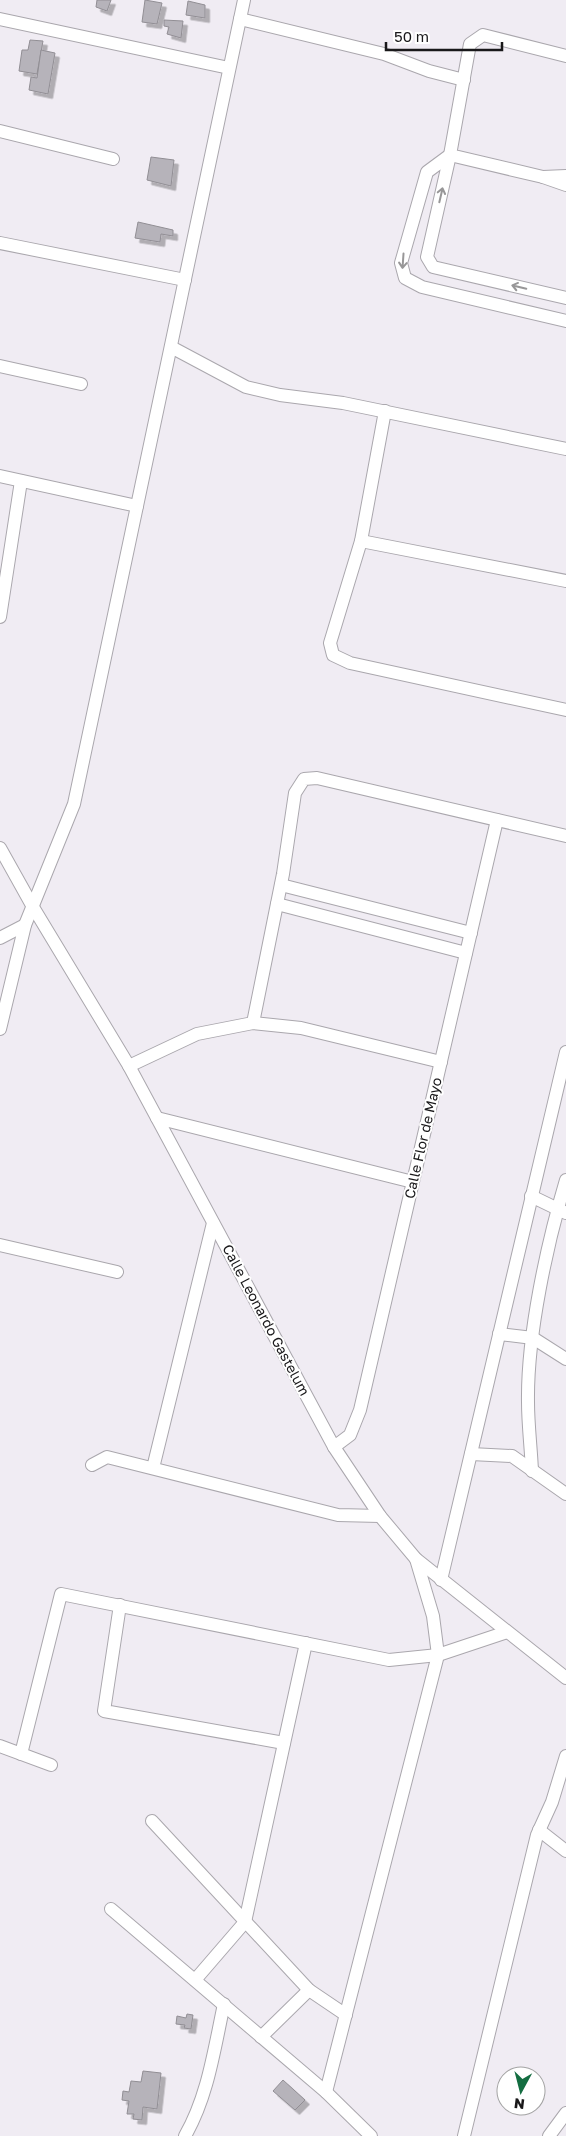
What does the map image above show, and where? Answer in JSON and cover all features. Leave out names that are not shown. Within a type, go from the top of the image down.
[{"type":"street","points":[[0,1028],[26,925],[74,804],[244,0]]},
{"type":"street","points":[[0,18],[229,68]]},
{"type":"street","points":[[240,19],[384,54],[429,71],[464,80]]},
{"type":"street","points":[[566,56],[483,36],[470,44],[450,155],[427,257],[433,267],[566,298]]},
{"type":"street","points":[[0,131],[113,159]]},
{"type":"street","points":[[566,185],[543,177],[450,155],[427,172],[401,263],[405,278],[422,287],[566,321]]},
{"type":"street","points":[[543,177],[566,176]]},
{"type":"street","points":[[0,243],[184,280]]},
{"type":"street","points":[[171,347],[246,387],[280,395],[344,403],[566,449]]},
{"type":"street","points":[[0,366],[81,384]]},
{"type":"street","points":[[385,411],[361,541],[330,643],[333,655],[350,663],[566,710]]},
{"type":"street","points":[[0,476],[137,506]]},
{"type":"street","points":[[0,617],[21,481]]},
{"type":"street","points":[[361,541],[566,581]]},
{"type":"street","points":[[252,1023],[281,885],[295,793],[304,779],[317,778],[566,836]]},
{"type":"street","name":"Calle Flor de Mayo","points":[[334,1447],[350,1435],[360,1410],[497,820]]},
{"type":"street","name":"Calle Leonardo Gastelum","points":[[0,848],[157,1118],[334,1447],[380,1516],[416,1559],[566,1678]]},
{"type":"street","points":[[281,885],[471,933]]},
{"type":"street","points":[[277,904],[466,954]]},
{"type":"street","points":[[0,938],[26,925]]},
{"type":"street","points":[[128,1066],[197,1034],[252,1023],[300,1028],[441,1062]]},
{"type":"street","points":[[441,1580],[566,1052]]},
{"type":"street","points":[[157,1118],[413,1182]]},
{"type":"street","points":[[532,1470],[528,1400],[533,1338],[562,1210],[566,1180]]},
{"type":"street","points":[[531,1196],[562,1210]]},
{"type":"street","points":[[153,1468],[213,1223]]},
{"type":"street","points":[[0,1245],[117,1272]]},
{"type":"street","points":[[499,1334],[533,1338],[566,1358]]},
{"type":"street","points":[[471,1454],[512,1456],[566,1494]]},
{"type":"street","points":[[92,1465],[107,1457],[338,1515],[380,1516]]},
{"type":"street","points":[[326,2092],[438,1654],[433,1616],[416,1559]]},
{"type":"street","points":[[21,1754],[61,1594],[388,1660],[438,1654],[507,1632]]},
{"type":"street","points":[[120,1606],[104,1710],[284,1743]]},
{"type":"street","points":[[195,1980],[245,1922],[306,1643]]},
{"type":"street","points":[[0,1746],[51,1765]]},
{"type":"street","points":[[464,2136],[540,1830],[552,1802],[566,1756]]},
{"type":"street","points":[[152,1821],[308,1990],[346,2016]]},
{"type":"street","points":[[540,1830],[566,1851]]},
{"type":"street","points":[[111,1909],[326,2092],[371,2136]]},
{"type":"street","points":[[261,2037],[308,1990]]},
{"type":"street","points":[[185,2136],[197,2115],[205,2093],[224,2004]]},
{"type":"street","points":[[549,2136],[566,2113]]},
{"type":"building","points":[[97,0],[111,0],[107,11],[96,7]]},
{"type":"building","points":[[145,0],[162,3],[157,24],[142,22]]},
{"type":"building","points":[[188,1],[205,5],[205,18],[186,15]]},
{"type":"building","points":[[164,20],[183,21],[181,38],[167,34],[169,27],[164,26]]},
{"type":"building","points":[[30,40],[43,41],[37,74],[19,71],[22,50],[28,50]]},
{"type":"building","points":[[41,50],[55,53],[48,94],[29,90],[31,77],[37,78]]},
{"type":"building","points":[[151,157],[174,160],[171,186],[147,180]]},
{"type":"building","points":[[138,222],[173,230],[173,236],[161,234],[160,242],[135,238]]},
{"type":"building","points":[[187,2014],[193,2015],[191,2029],[184,2028],[185,2025],[176,2024],[177,2016],[186,2018]]},
{"type":"building","points":[[143,2071],[161,2073],[157,2109],[143,2107],[142,2120],[133,2119],[134,2114],[127,2114],[129,2101],[122,2100],[123,2091],[129,2092],[131,2081],[141,2082]]},
{"type":"building","points":[[283,2080],[305,2100],[295,2110],[273,2091]]}]
